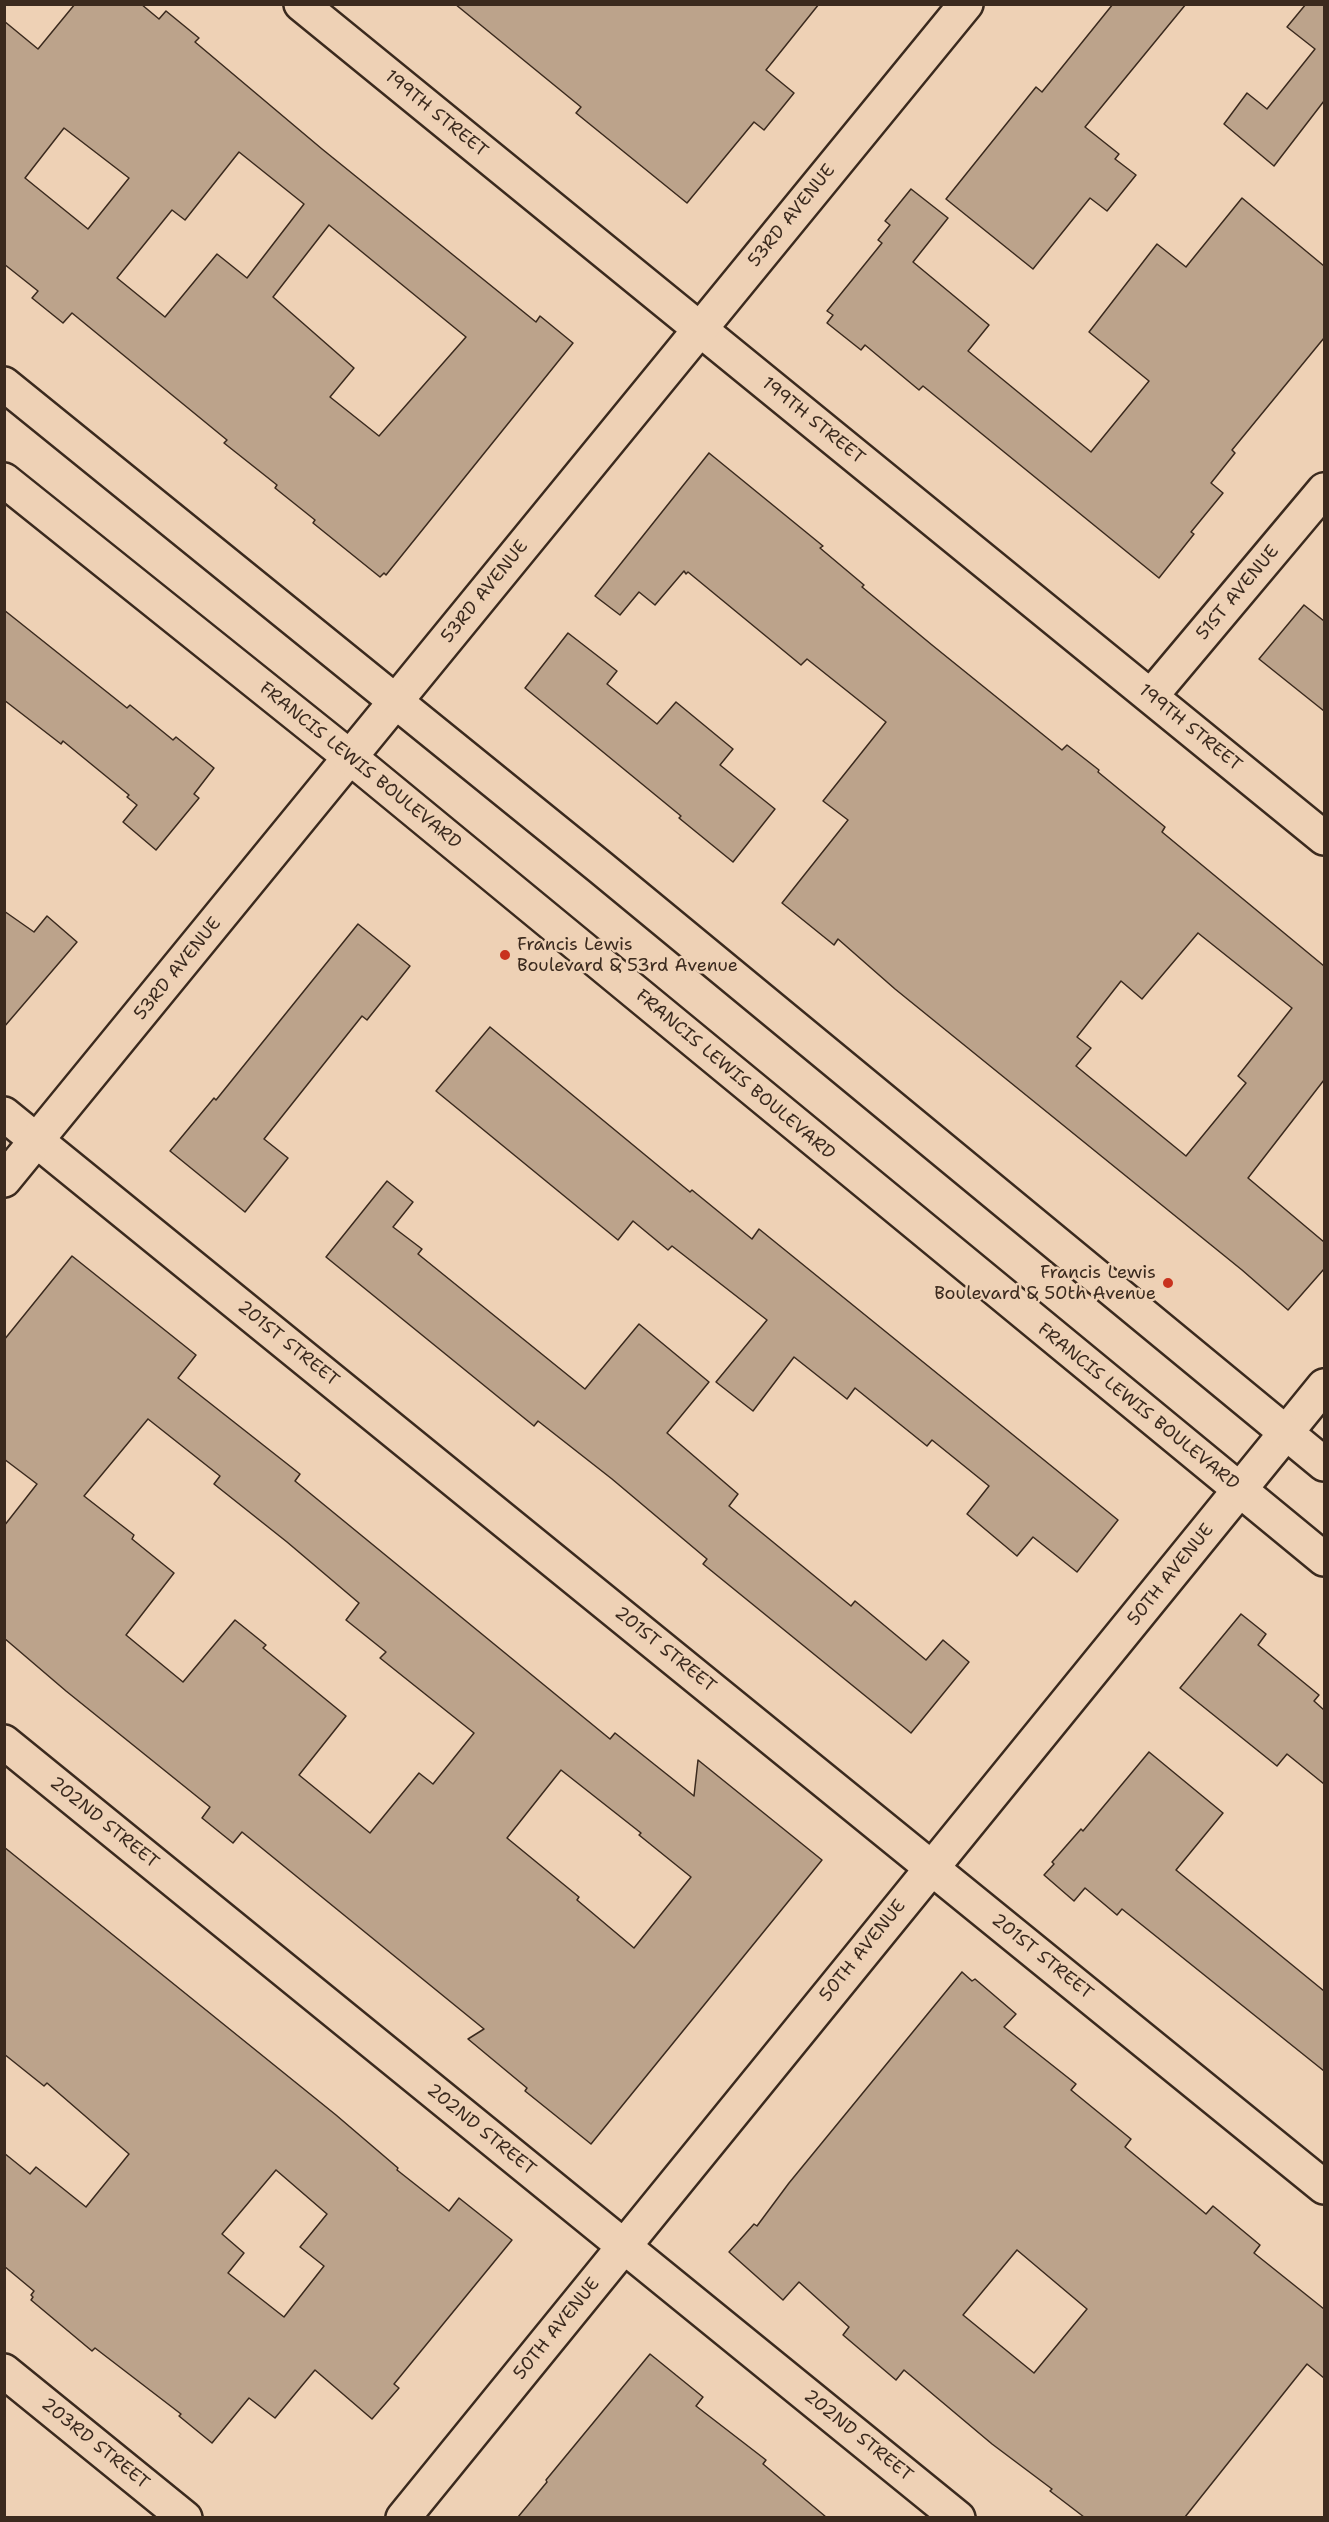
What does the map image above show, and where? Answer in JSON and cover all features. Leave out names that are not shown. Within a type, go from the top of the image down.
[{"type":"street","name":"199TH STREET","points":[[301,4],[1324,838]]},
{"type":"street","name":"53RD AVENUE","points":[[4,1180],[966,4]]},
{"type":"street","points":[[4,384],[397,700],[1324,1464]]},
{"type":"street","name":"FRANCIS LEWIS BOULEVARD","points":[[4,480],[351,758],[1324,1559]]},
{"type":"street","name":"51ST AVENUE","points":[[1151,696],[1324,490]]},
{"type":"street","name":"201ST STREET","points":[[4,1114],[1324,2187]]},
{"type":"street","name":"50TH AVENUE","points":[[403,2517],[1324,1386]]},
{"type":"street","name":"202ND STREET","points":[[4,1742],[958,2517]]},
{"type":"street","name":"203RD STREET","points":[[4,2370],[185,2517]]},
{"type":"building","points":[[75,4],[141,4],[159,19],[166,11],[199,38],[195,42],[322,149],[536,322],[540,316],[573,343],[386,575],[384,573],[380,577],[313,523],[315,520],[275,488],[277,485],[224,443],[227,440],[72,313],[63,323],[32,298],[38,291],[4,264],[4,21],[38,49]],"holes":[[[64,128],[129,178],[88,229],[25,178]],[[239,152],[304,204],[247,278],[217,254],[165,317],[117,278],[172,210],[185,220]],[[329,225],[466,337],[379,436],[330,397],[354,368],[273,297]]]},
{"type":"building","points":[[455,4],[819,4],[766,70],[794,93],[764,130],[754,122],[687,203],[576,113],[581,107]]},
{"type":"building","points":[[1113,4],[1186,4],[1085,127],[1119,154],[1115,159],[1136,175],[1107,211],[1090,198],[1033,269],[946,199],[1036,87],[1042,92]]},
{"type":"building","points":[[1306,4],[1324,4],[1324,101],[1274,166],[1224,124],[1247,93],[1267,109],[1315,49],[1287,27]]},
{"type":"building","points":[[911,189],[948,218],[913,262],[989,325],[968,351],[1091,452],[1149,381],[1089,332],[1157,244],[1186,267],[1242,198],[1324,266],[1324,338],[1232,450],[1235,453],[1211,483],[1223,493],[1191,532],[1194,534],[1159,578],[923,386],[919,390],[865,345],[861,350],[827,323],[833,315],[827,311],[882,243],[878,240],[890,225],[885,221]]},
{"type":"building","points":[[709,453],[823,546],[820,548],[864,585],[862,587],[932,645],[1062,750],[1067,745],[1099,770],[1098,772],[1165,827],[1162,832],[1324,966],[1324,1080],[1248,1178],[1324,1242],[1324,1269],[1288,1310],[1242,1270],[895,989],[838,939],[834,945],[782,903],[848,820],[823,801],[886,722],[807,659],[801,665],[688,572],[686,574],[684,571],[655,605],[639,592],[620,615],[595,596]],"holes":[[[1198,933],[1292,1008],[1238,1076],[1246,1083],[1186,1156],[1076,1066],[1091,1048],[1077,1037],[1121,981],[1142,999]]]},
{"type":"building","points":[[1304,605],[1324,621],[1324,711],[1259,659]]},
{"type":"building","points":[[4,610],[127,708],[130,705],[173,740],[176,737],[214,768],[194,794],[199,798],[156,850],[123,822],[137,805],[127,797],[129,795],[63,741],[61,744],[4,700]]},
{"type":"building","points":[[568,633],[617,671],[607,684],[657,724],[676,702],[733,749],[720,765],[775,809],[733,862],[679,818],[681,816],[525,688]]},
{"type":"building","points":[[4,911],[34,932],[47,916],[77,942],[4,1027]]},
{"type":"building","points":[[358,924],[410,966],[367,1020],[362,1016],[264,1139],[288,1158],[245,1212],[170,1151],[214,1098],[216,1100]]},
{"type":"building","points":[[490,1027],[690,1192],[692,1190],[752,1239],[759,1229],[1118,1520],[1077,1572],[1033,1537],[1017,1556],[967,1514],[989,1486],[932,1440],[927,1446],[855,1388],[847,1399],[794,1357],[753,1411],[716,1382],[767,1320],[672,1246],[668,1250],[633,1221],[618,1240],[436,1091]]},
{"type":"building","points":[[387,1181],[413,1202],[393,1227],[422,1249],[418,1254],[585,1389],[639,1324],[709,1382],[667,1433],[738,1494],[729,1506],[851,1606],[855,1601],[926,1660],[943,1640],[969,1662],[911,1733],[703,1564],[707,1559],[612,1479],[538,1421],[534,1426],[326,1257]]},
{"type":"building","points":[[72,1256],[196,1355],[178,1378],[300,1474],[295,1481],[610,1739],[615,1733],[694,1796],[698,1760],[822,1860],[591,2144],[525,2091],[527,2088],[468,2039],[484,2029],[242,1832],[233,1843],[202,1818],[210,1807],[4,1638],[4,1526],[37,1484],[4,1459],[4,1340]],"holes":[[[148,1419],[220,1476],[214,1484],[359,1603],[346,1620],[386,1652],[380,1658],[474,1733],[433,1784],[419,1773],[370,1833],[299,1775],[346,1716],[263,1648],[266,1645],[235,1620],[183,1682],[126,1635],[174,1573],[132,1539],[134,1535],[84,1496]],[[561,1770],[641,1833],[639,1835],[691,1877],[634,1948],[577,1900],[579,1897],[507,1838]]]},
{"type":"building","points":[[1241,1614],[1266,1634],[1258,1645],[1319,1695],[1314,1701],[1324,1710],[1324,1784],[1287,1754],[1277,1766],[1180,1688]]},
{"type":"building","points":[[1149,1752],[1223,1813],[1176,1870],[1324,1991],[1324,2071],[1122,1909],[1117,1915],[1085,1888],[1074,1901],[1044,1875],[1054,1864],[1052,1862],[1081,1829],[1083,1831]]},
{"type":"building","points":[[4,1847],[336,2115],[398,2168],[397,2170],[449,2211],[459,2198],[512,2240],[394,2384],[399,2388],[372,2419],[315,2370],[275,2418],[249,2398],[212,2443],[179,2416],[181,2414],[95,2348],[92,2351],[31,2300],[34,2291],[4,2266],[4,2153],[30,2174],[36,2167],[86,2207],[129,2154],[47,2083],[44,2086],[4,2054]],"holes":[[[276,2170],[327,2214],[300,2247],[324,2266],[284,2317],[228,2273],[244,2253],[222,2234]]]},
{"type":"building","points":[[962,1972],[972,1981],[975,1979],[1016,2014],[1004,2027],[1076,2084],[1071,2090],[1131,2139],[1125,2147],[1206,2214],[1213,2206],[1260,2245],[1254,2253],[1324,2309],[1324,2378],[1307,2364],[1185,2517],[1084,2517],[904,2370],[896,2380],[843,2335],[849,2327],[799,2282],[783,2300],[729,2252],[754,2224],[757,2226],[789,2183]],"holes":[[[1017,2250],[1087,2309],[1034,2373],[963,2315]]]},
{"type":"building","points":[[650,2354],[703,2397],[696,2406],[766,2460],[763,2464],[826,2517],[518,2517]]},
{"type":"place","name":"Francis Lewis Boulevard & 53rd Avenue","points":[[505,955]]},
{"type":"place","name":"Francis Lewis Boulevard & 50th Avenue","points":[[1168,1283]]}]
